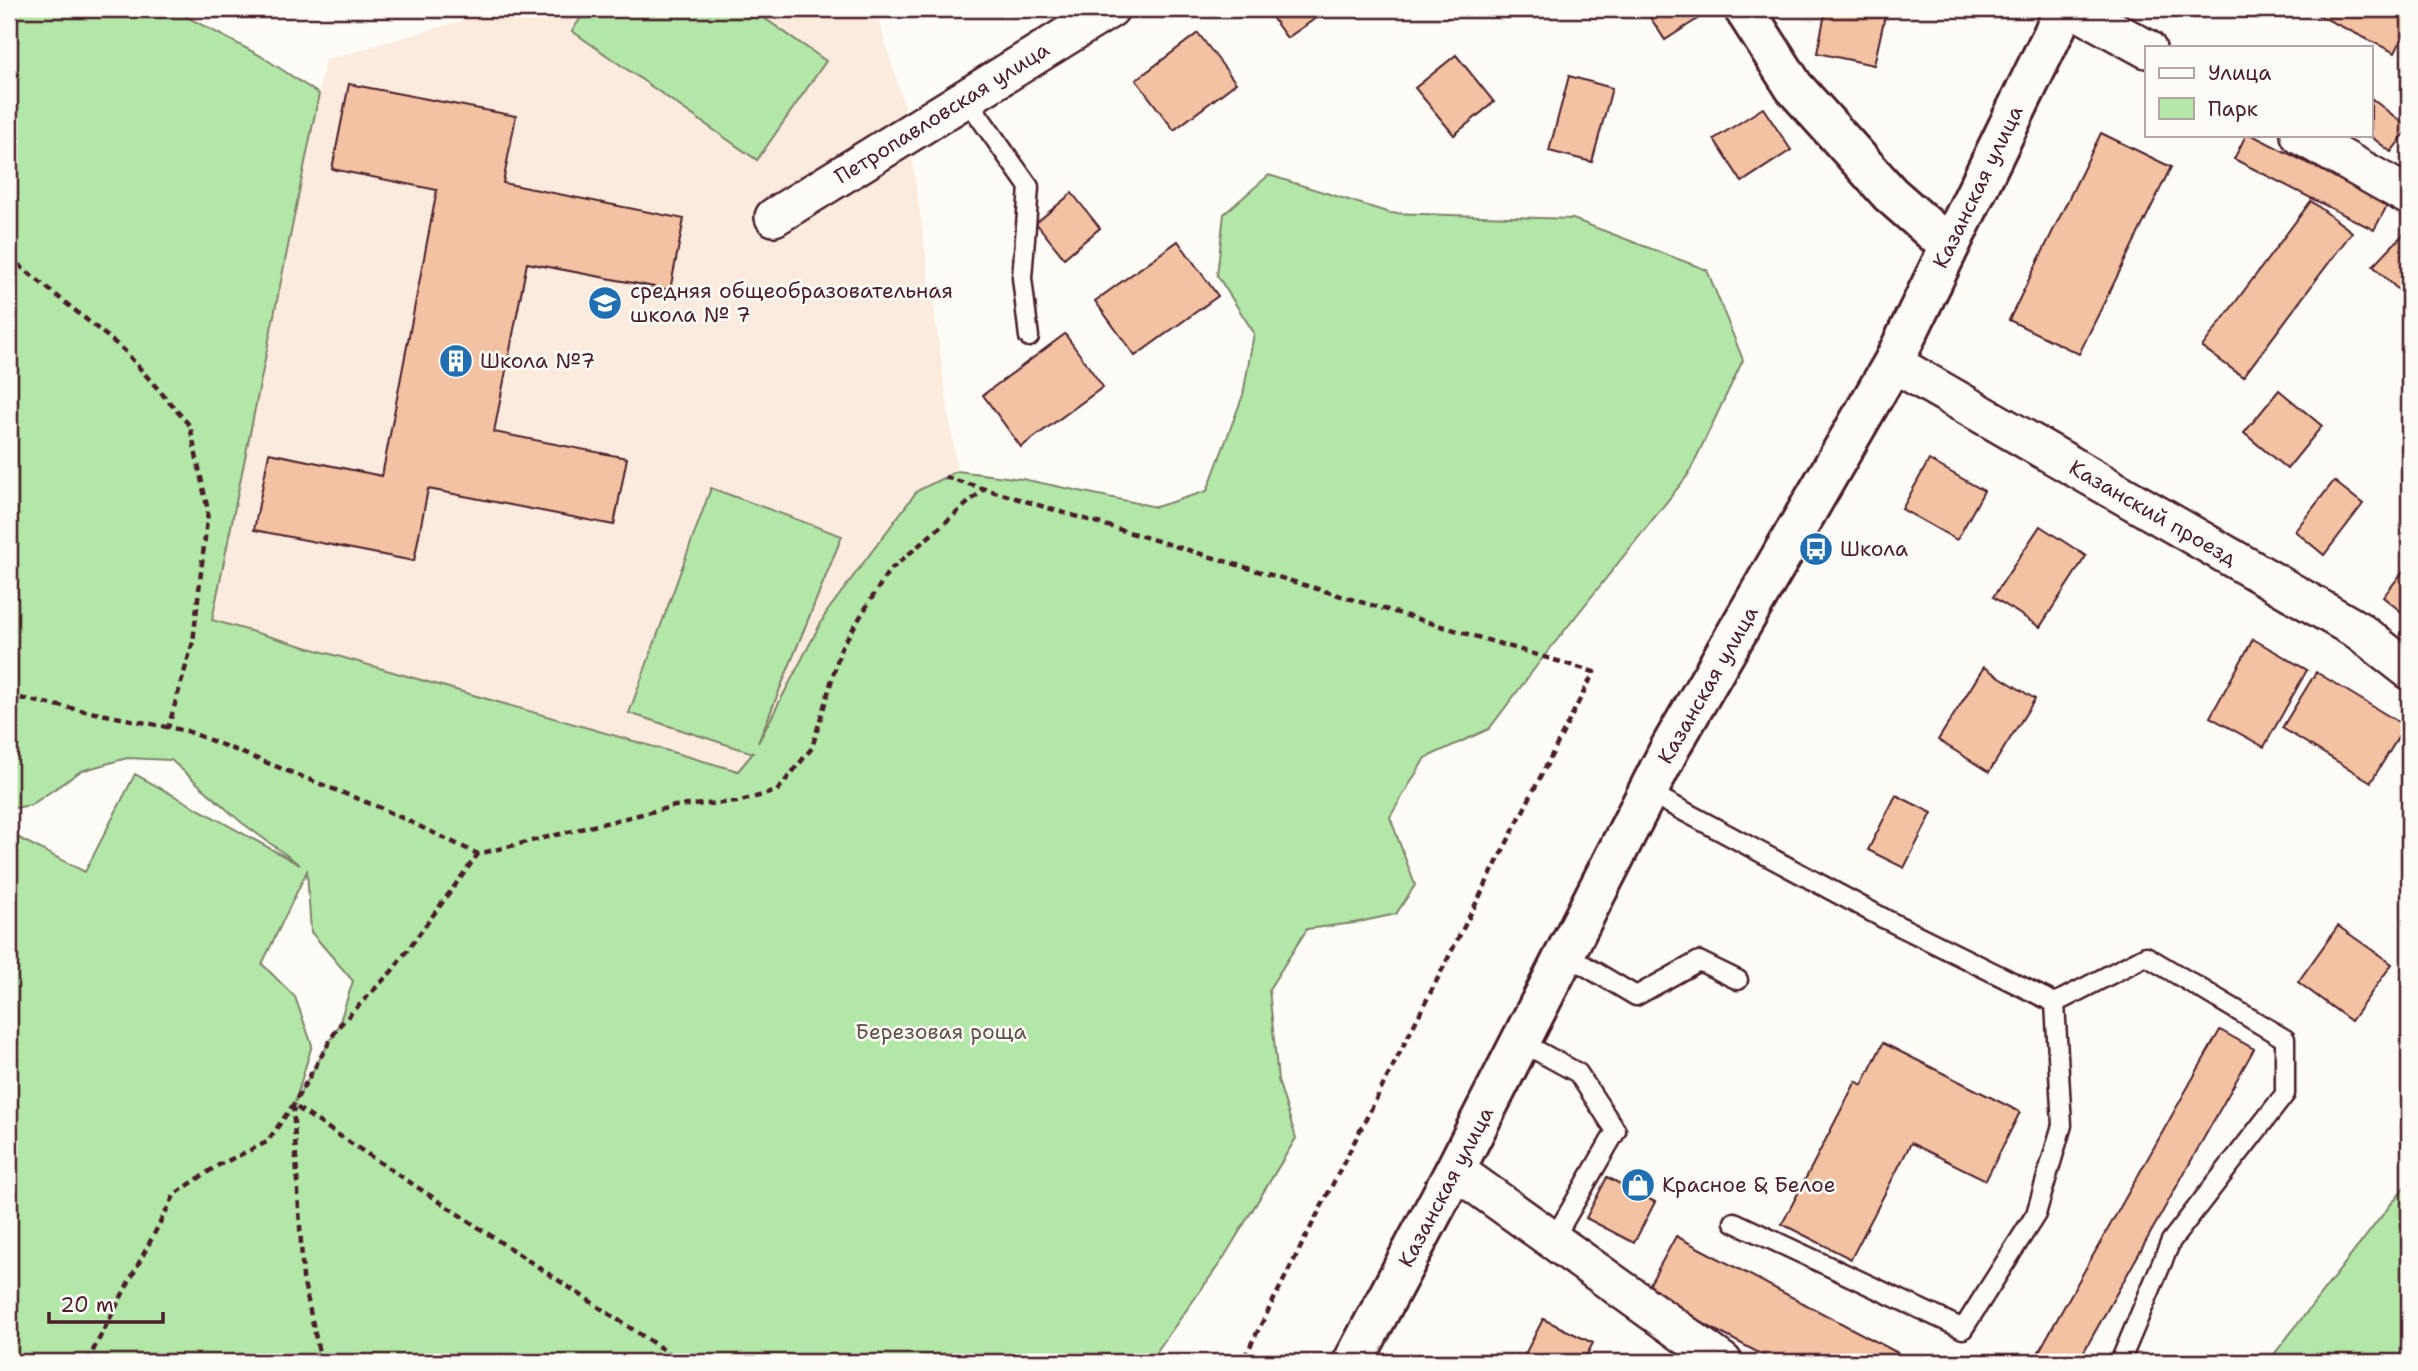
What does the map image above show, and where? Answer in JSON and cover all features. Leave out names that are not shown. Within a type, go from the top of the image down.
[{"type":"main road","points":[[1744,9],[1794,87],[1890,194],[1949,246]]},
{"type":"main road","name":"Казанская улица","points":[[1353,1362],[1455,1170],[1670,748],[1893,363],[2065,9]]},
{"type":"street","name":"Петропавловская улица","points":[[774,217],[1110,9]]},
{"type":"street","points":[[2074,9],[2145,48]]},
{"type":"street","points":[[2302,136],[2409,195]]},
{"type":"street","name":"Казанский проезд","points":[[1893,363],[2359,631],[2409,670]]},
{"type":"street","points":[[1455,1170],[1717,1360]]},
{"type":"lane","points":[[966,98],[1029,187],[1022,278],[1029,337]]},
{"type":"lane","points":[[1648,792],[1885,919],[2055,1003]]},
{"type":"lane","points":[[1565,954],[1636,996],[1699,961],[1738,980]]},
{"type":"lane","points":[[2055,1003],[2146,956],[2285,1039],[2286,1094],[2171,1241],[2120,1362]]},
{"type":"lane","points":[[1734,1222],[1963,1329],[2035,1214],[2062,1125],[2055,1003]]},
{"type":"lane","points":[[1521,1042],[1578,1073],[1616,1131],[1553,1240]]},
{"type":"path","points":[[9,257],[124,350],[190,426],[208,511],[193,642],[167,728]]},
{"type":"path","points":[[945,477],[1594,672],[1242,1362]]},
{"type":"path","points":[[9,696],[187,731],[381,808],[478,854],[675,806],[737,802],[777,791],[813,748],[841,648],[888,572],[984,489]]},
{"type":"path","points":[[87,1362],[175,1194],[217,1166],[267,1142],[293,1105],[338,1027],[392,971],[478,854]]},
{"type":"path","points":[[293,1105],[303,1278],[321,1362]]},
{"type":"path","points":[[293,1105],[682,1362]]},
{"type":"shaded area","name":"средняя общеобразовательная школа № 7","points":[[503,9],[856,9],[879,21],[905,108],[957,471],[757,776],[212,620],[325,60]]},
{"type":"green space","name":"Березовая роща","points":[[35,9],[172,9],[261,56],[319,94],[212,620],[738,771],[753,753],[629,713],[711,488],[842,536],[758,743],[826,613],[917,491],[957,471],[1022,479],[1156,507],[1207,491],[1243,395],[1254,333],[1217,275],[1224,214],[1269,175],[1390,213],[1573,219],[1707,270],[1743,360],[1688,475],[1489,729],[1425,758],[1390,817],[1415,885],[1396,914],[1307,929],[1269,989],[1278,1080],[1296,1138],[1221,1262],[1149,1362],[9,1362],[9,833],[85,872],[135,774],[300,865],[241,822],[171,760],[127,758],[81,771],[31,805],[9,809],[9,16]],"holes":[[[307,871],[311,932],[353,981],[338,1027],[295,1102],[312,1045],[295,997],[262,964]]]},
{"type":"green space","points":[[587,9],[751,9],[826,61],[757,160],[572,31]]},
{"type":"green space","points":[[2409,1181],[2409,1362],[2268,1362]]},
{"type":"building","points":[[1266,9],[1314,9],[1319,16],[1287,38]]},
{"type":"building","points":[[1693,9],[1699,18],[1665,40],[1646,11]]},
{"type":"building","points":[[1826,9],[1886,11],[1874,65],[1817,53]]},
{"type":"building","points":[[2306,9],[2409,9],[2409,24],[2395,53]]},
{"type":"building","points":[[1198,33],[1236,83],[1174,130],[1136,80]]},
{"type":"building","points":[[1456,55],[1494,102],[1454,135],[1415,88]]},
{"type":"building","points":[[1569,76],[1612,88],[1592,162],[1549,151]]},
{"type":"building","name":"Школа №7","points":[[349,84],[516,116],[503,183],[684,219],[670,290],[527,263],[494,432],[627,458],[614,525],[428,489],[414,561],[254,530],[269,453],[382,476],[437,190],[332,169]]},
{"type":"building","points":[[2372,99],[2409,128],[2391,152],[2370,136]]},
{"type":"building","points":[[1763,108],[1791,150],[1742,182],[1714,139]]},
{"type":"building","points":[[2101,133],[2171,167],[2079,354],[2009,320]]},
{"type":"building","points":[[2246,136],[2254,136],[2388,204],[2374,230],[2234,159]]},
{"type":"building","points":[[1072,193],[1100,228],[1064,258],[1036,223]]},
{"type":"building","points":[[2311,201],[2352,232],[2243,377],[2202,347]]},
{"type":"building","points":[[2409,228],[2409,300],[2373,266]]},
{"type":"building","points":[[1178,241],[1218,296],[1135,356],[1095,301]]},
{"type":"building","points":[[1065,334],[1103,387],[1021,447],[983,395]]},
{"type":"building","points":[[2279,390],[2322,426],[2287,469],[2244,433]]},
{"type":"building","points":[[1929,460],[1984,491],[1957,540],[1902,509]]},
{"type":"building","points":[[2334,481],[2363,504],[2324,555],[2295,531]]},
{"type":"building","points":[[2040,526],[2086,556],[2040,627],[1993,597]]},
{"type":"building","points":[[2409,564],[2409,618],[2383,597]]},
{"type":"building","points":[[2253,639],[2307,670],[2264,747],[2210,717]]},
{"type":"building","points":[[1984,667],[2035,699],[1989,772],[1938,740]]},
{"type":"building","points":[[2316,672],[2405,726],[2371,782],[2282,728]]},
{"type":"building","points":[[1896,795],[1932,813],[1904,868],[1868,850]]},
{"type":"building","points":[[2338,926],[2392,964],[2351,1021],[2298,982]]},
{"type":"building","points":[[2220,1030],[2254,1049],[2078,1362],[2033,1362]]},
{"type":"building","points":[[1883,1043],[2020,1112],[1986,1180],[1911,1143],[1851,1259],[1782,1224],[1856,1081],[1862,1085]]},
{"type":"building","points":[[1607,1177],[1655,1202],[1634,1243],[1586,1218]]},
{"type":"building","points":[[1676,1236],[1915,1362],[1776,1362],[1645,1293]]},
{"type":"building","points":[[1543,1319],[1593,1343],[1583,1362],[1521,1362]]},
{"type":"place","name":"средняя общеобразовательная школа № 7","points":[[605,303]]},
{"type":"place","name":"Школа №7","points":[[456,361]]},
{"type":"place","name":"Школа","points":[[1816,549]]},
{"type":"place","name":"Красное & Белое","points":[[1638,1185]]}]
